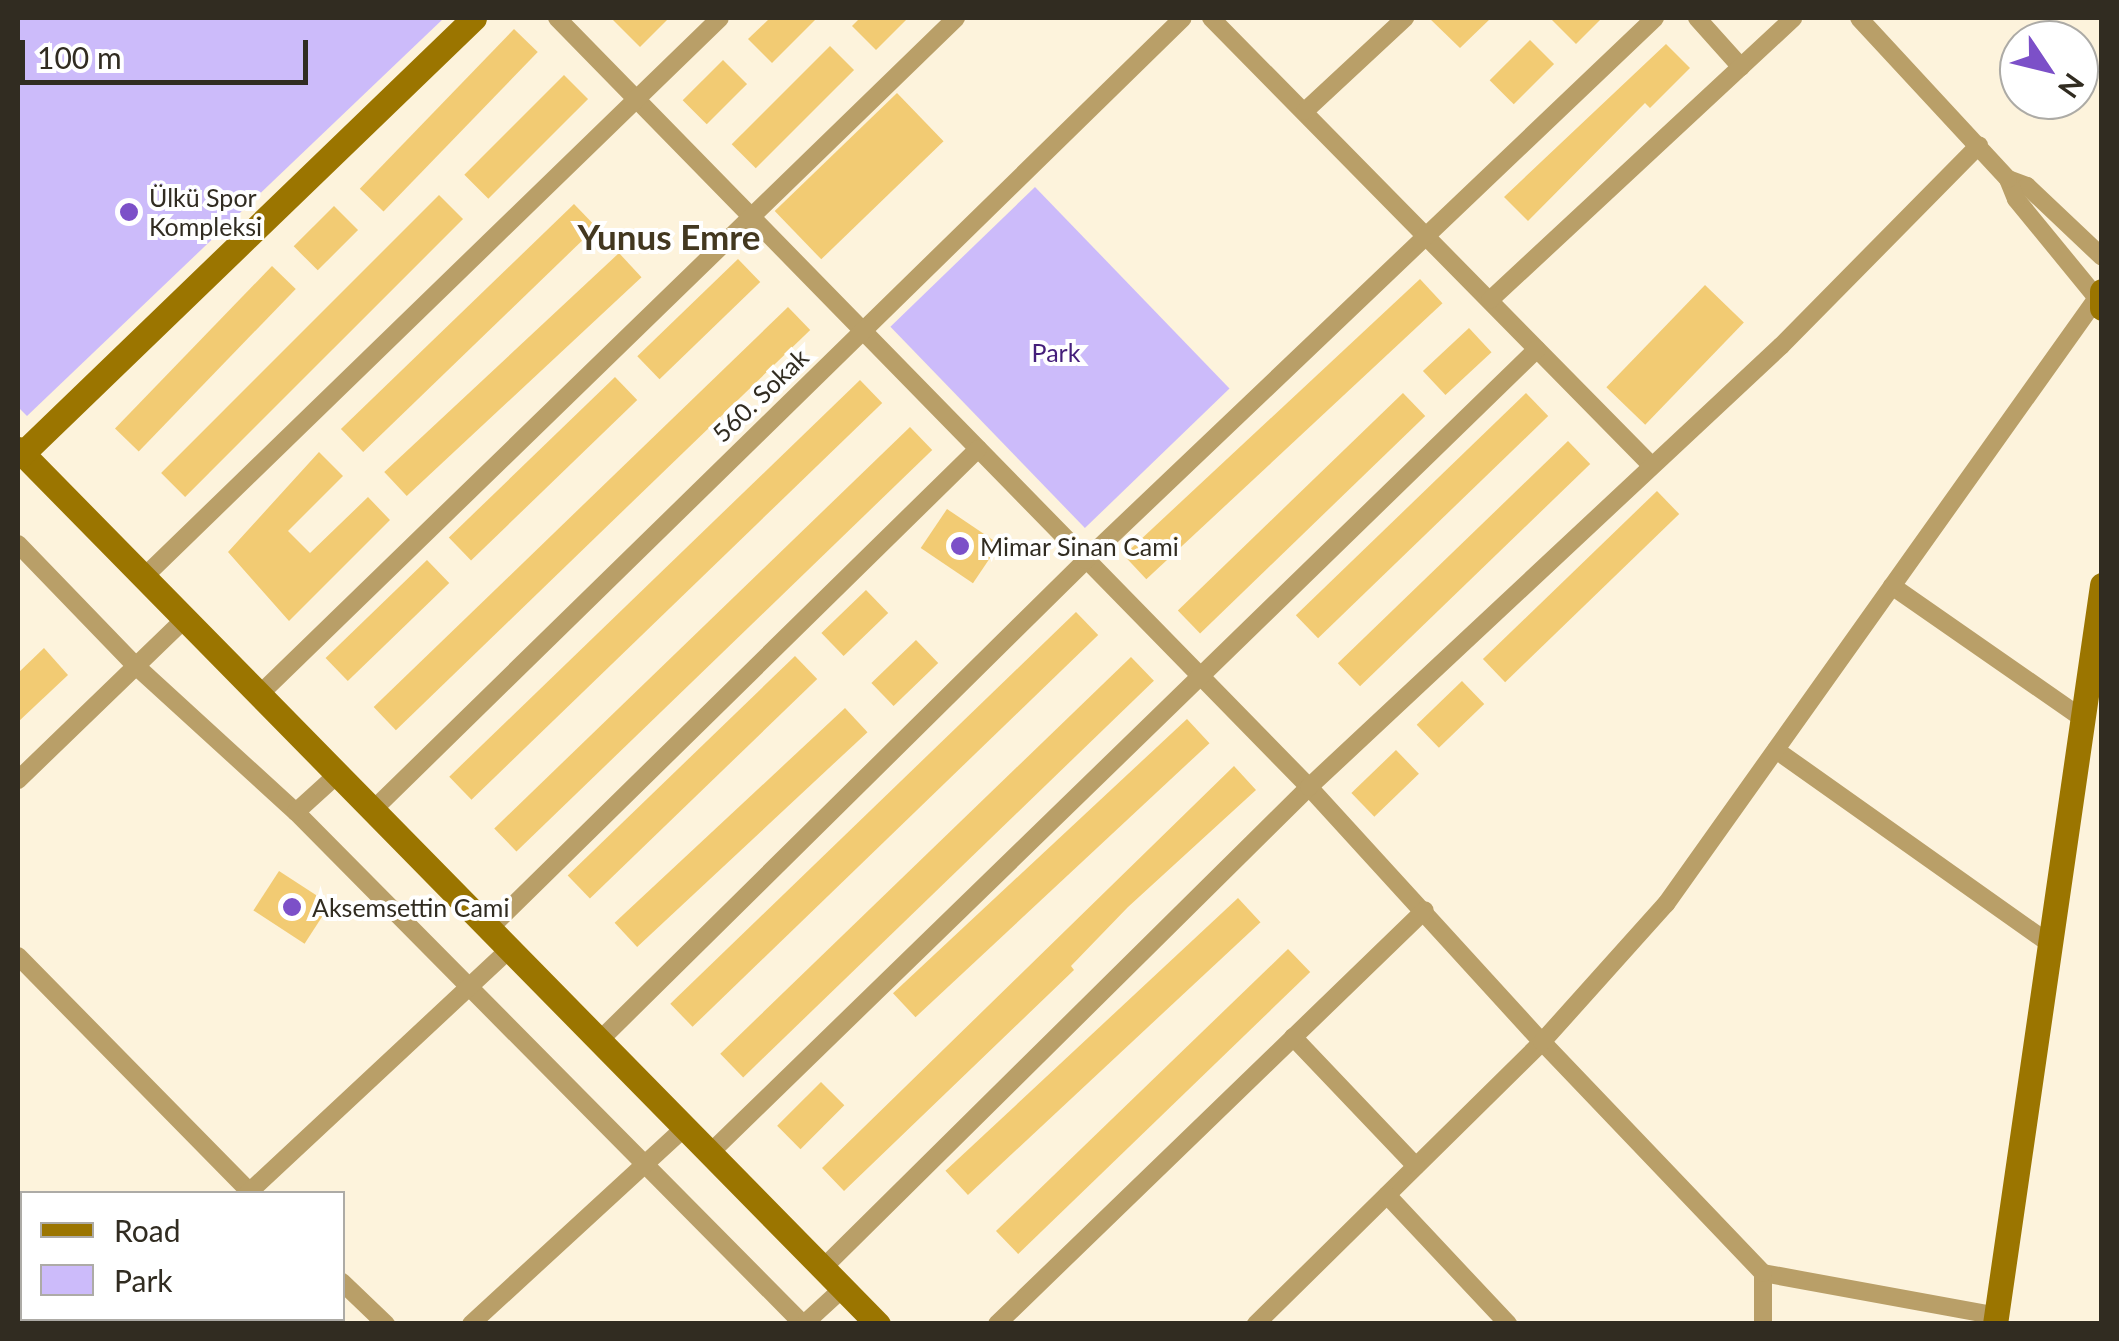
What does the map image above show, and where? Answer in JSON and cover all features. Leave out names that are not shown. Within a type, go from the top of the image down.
[{"type":"street","points":[[474,18],[19,454],[188,617],[878,1324]]},
{"type":"street","points":[[557,18],[1309,788],[1425,910],[1542,1042],[1764,1272],[1996,1320],[2102,585]]},
{"type":"street","points":[[145,576],[720,18]]},
{"type":"street","points":[[261,693],[956,18]]},
{"type":"street","name":"560. Sokak","points":[[374,809],[1182,18]]},
{"type":"street","points":[[1211,18],[1650,464]]},
{"type":"street","points":[[1305,111],[1405,18]]},
{"type":"street","points":[[600,1040],[1086,560],[1425,234],[1509,163],[1656,18]]},
{"type":"street","points":[[1697,18],[1742,66]]},
{"type":"street","points":[[1490,300],[1792,18]]},
{"type":"street","points":[[1256,1324],[1542,1042],[1666,904],[2100,299],[2016,199],[2008,179],[1979,145],[1859,18]]},
{"type":"street","points":[[822,1268],[1309,788],[1780,346],[1979,145]]},
{"type":"street","points":[[2008,179],[2027,186],[2102,258]]},
{"type":"street","points":[[710,1152],[1538,349]]},
{"type":"street","points":[[490,928],[978,450]]},
{"type":"street","points":[[18,544],[136,666],[296,812],[804,1324],[842,1289]]},
{"type":"street","points":[[1892,586],[2082,718]]},
{"type":"street","points":[[18,780],[188,617]]},
{"type":"street","points":[[1776,750],[2050,944]]},
{"type":"street","points":[[296,812],[339,773]]},
{"type":"street","points":[[997,1324],[1425,910]]},
{"type":"street","points":[[251,1191],[510,949]]},
{"type":"street","points":[[18,956],[247,1191]]},
{"type":"street","points":[[1293,1037],[1416,1166]]},
{"type":"street","points":[[471,1324],[685,1127]]},
{"type":"street","points":[[1387,1194],[1508,1324]]},
{"type":"street","points":[[1763,1324],[1764,1272]]},
{"type":"street","points":[[345,1285],[386,1324]]},
{"type":"green space","name":"Ülkü Spor Kompleksi","points":[[18,18],[444,18],[27,416],[18,407]]},
{"type":"green space","name":"Park","points":[[1035,187],[1230,388],[1085,528],[890,327]]},
{"type":"building","points":[[611,18],[669,18],[640,47]]},
{"type":"building","points":[[770,18],[817,18],[772,63],[748,39]]},
{"type":"building","points":[[860,18],[908,18],[876,50],[852,26]]},
{"type":"building","points":[[1429,18],[1491,18],[1460,48]]},
{"type":"building","points":[[1550,18],[1602,18],[1576,44]]},
{"type":"building","points":[[514,29],[538,52],[384,212],[360,189]]},
{"type":"building","points":[[1530,40],[1554,64],[1514,104],[1490,80]]},
{"type":"building","points":[[1666,44],[1690,68],[1650,108],[1645,103],[1528,221],[1504,197]]},
{"type":"building","points":[[830,46],[854,70],[756,168],[732,144]]},
{"type":"building","points":[[723,60],[747,84],[707,124],[683,100]]},
{"type":"building","points":[[564,75],[588,99],[488,199],[464,175]]},
{"type":"building","points":[[897,93],[944,141],[821,259],[775,211]]},
{"type":"building","points":[[439,195],[463,219],[185,497],[161,473]]},
{"type":"building","points":[[574,204],[596,227],[363,452],[341,429]]},
{"type":"building","points":[[334,206],[358,230],[318,270],[294,246]]},
{"type":"building","points":[[619,253],[642,277],[407,496],[384,472]]},
{"type":"building","points":[[738,259],[760,282],[660,379],[637,356]]},
{"type":"building","points":[[272,266],[296,289],[139,451],[115,429]]},
{"type":"building","points":[[1420,279],[1443,303],[1146,579],[1124,555]]},
{"type":"building","points":[[1705,285],[1744,323],[1645,425],[1606,387]]},
{"type":"building","points":[[788,307],[810,330],[396,730],[374,707]]},
{"type":"building","points":[[1469,328],[1492,352],[1445,395],[1423,371]]},
{"type":"building","points":[[615,377],[637,400],[471,560],[449,537]]},
{"type":"building","points":[[860,380],[882,403],[471,800],[449,777]]},
{"type":"building","points":[[1403,393],[1425,416],[1200,633],[1178,610]]},
{"type":"building","points":[[1526,393],[1548,416],[1318,638],[1296,615]]},
{"type":"building","points":[[910,427],[932,450],[516,852],[494,829]]},
{"type":"building","points":[[1568,441],[1590,464],[1360,686],[1338,663]]},
{"type":"building","points":[[319,452],[343,476],[288,531],[310,553],[368,497],[390,520],[289,621],[228,552]]},
{"type":"building","points":[[1657,491],[1679,514],[1505,682],[1483,659]]},
{"type":"building","name":"Mimar Sinan Cami","points":[[947,509],[999,544],[973,583],[921,548]]},
{"type":"building","points":[[427,560],[449,583],[348,681],[326,658]]},
{"type":"building","points":[[866,590],[888,613],[844,656],[821,633]]},
{"type":"building","points":[[1076,612],[1098,635],[693,1027],[670,1004]]},
{"type":"building","points":[[916,640],[938,663],[894,706],[871,683]]},
{"type":"building","points":[[44,648],[68,675],[18,722],[18,673]]},
{"type":"building","points":[[795,656],[817,679],[590,899],[568,876]]},
{"type":"building","points":[[1131,657],[1154,681],[743,1077],[720,1054]]},
{"type":"building","points":[[1462,681],[1484,704],[1439,748],[1417,725]]},
{"type":"building","points":[[845,708],[868,732],[637,947],[615,923]]},
{"type":"building","points":[[1187,719],[1210,743],[916,1017],[893,993]]},
{"type":"building","points":[[1396,750],[1419,774],[1374,817],[1351,793]]},
{"type":"building","points":[[1234,766],[1256,790],[1128,907],[1071,966],[1074,970],[844,1191],[822,1168]]},
{"type":"building","name":"Aksemsettin Cami","points":[[279,871],[330,904],[305,944],[253,910]]},
{"type":"building","points":[[1238,898],[1261,922],[968,1195],[945,1171]]},
{"type":"building","points":[[1288,949],[1310,972],[1018,1254],[996,1231]]},
{"type":"building","points":[[821,1082],[844,1105],[800,1149],[777,1126]]},
{"type":"place","name":"Ülkü Spor Kompleksi","points":[[129,212]]},
{"type":"place","name":"Mimar Sinan Cami","points":[[960,546]]},
{"type":"place","name":"Aksemsettin Cami","points":[[292,907]]},
{"type":"district","name":"Yunus Emre","points":[[669,236]]}]
